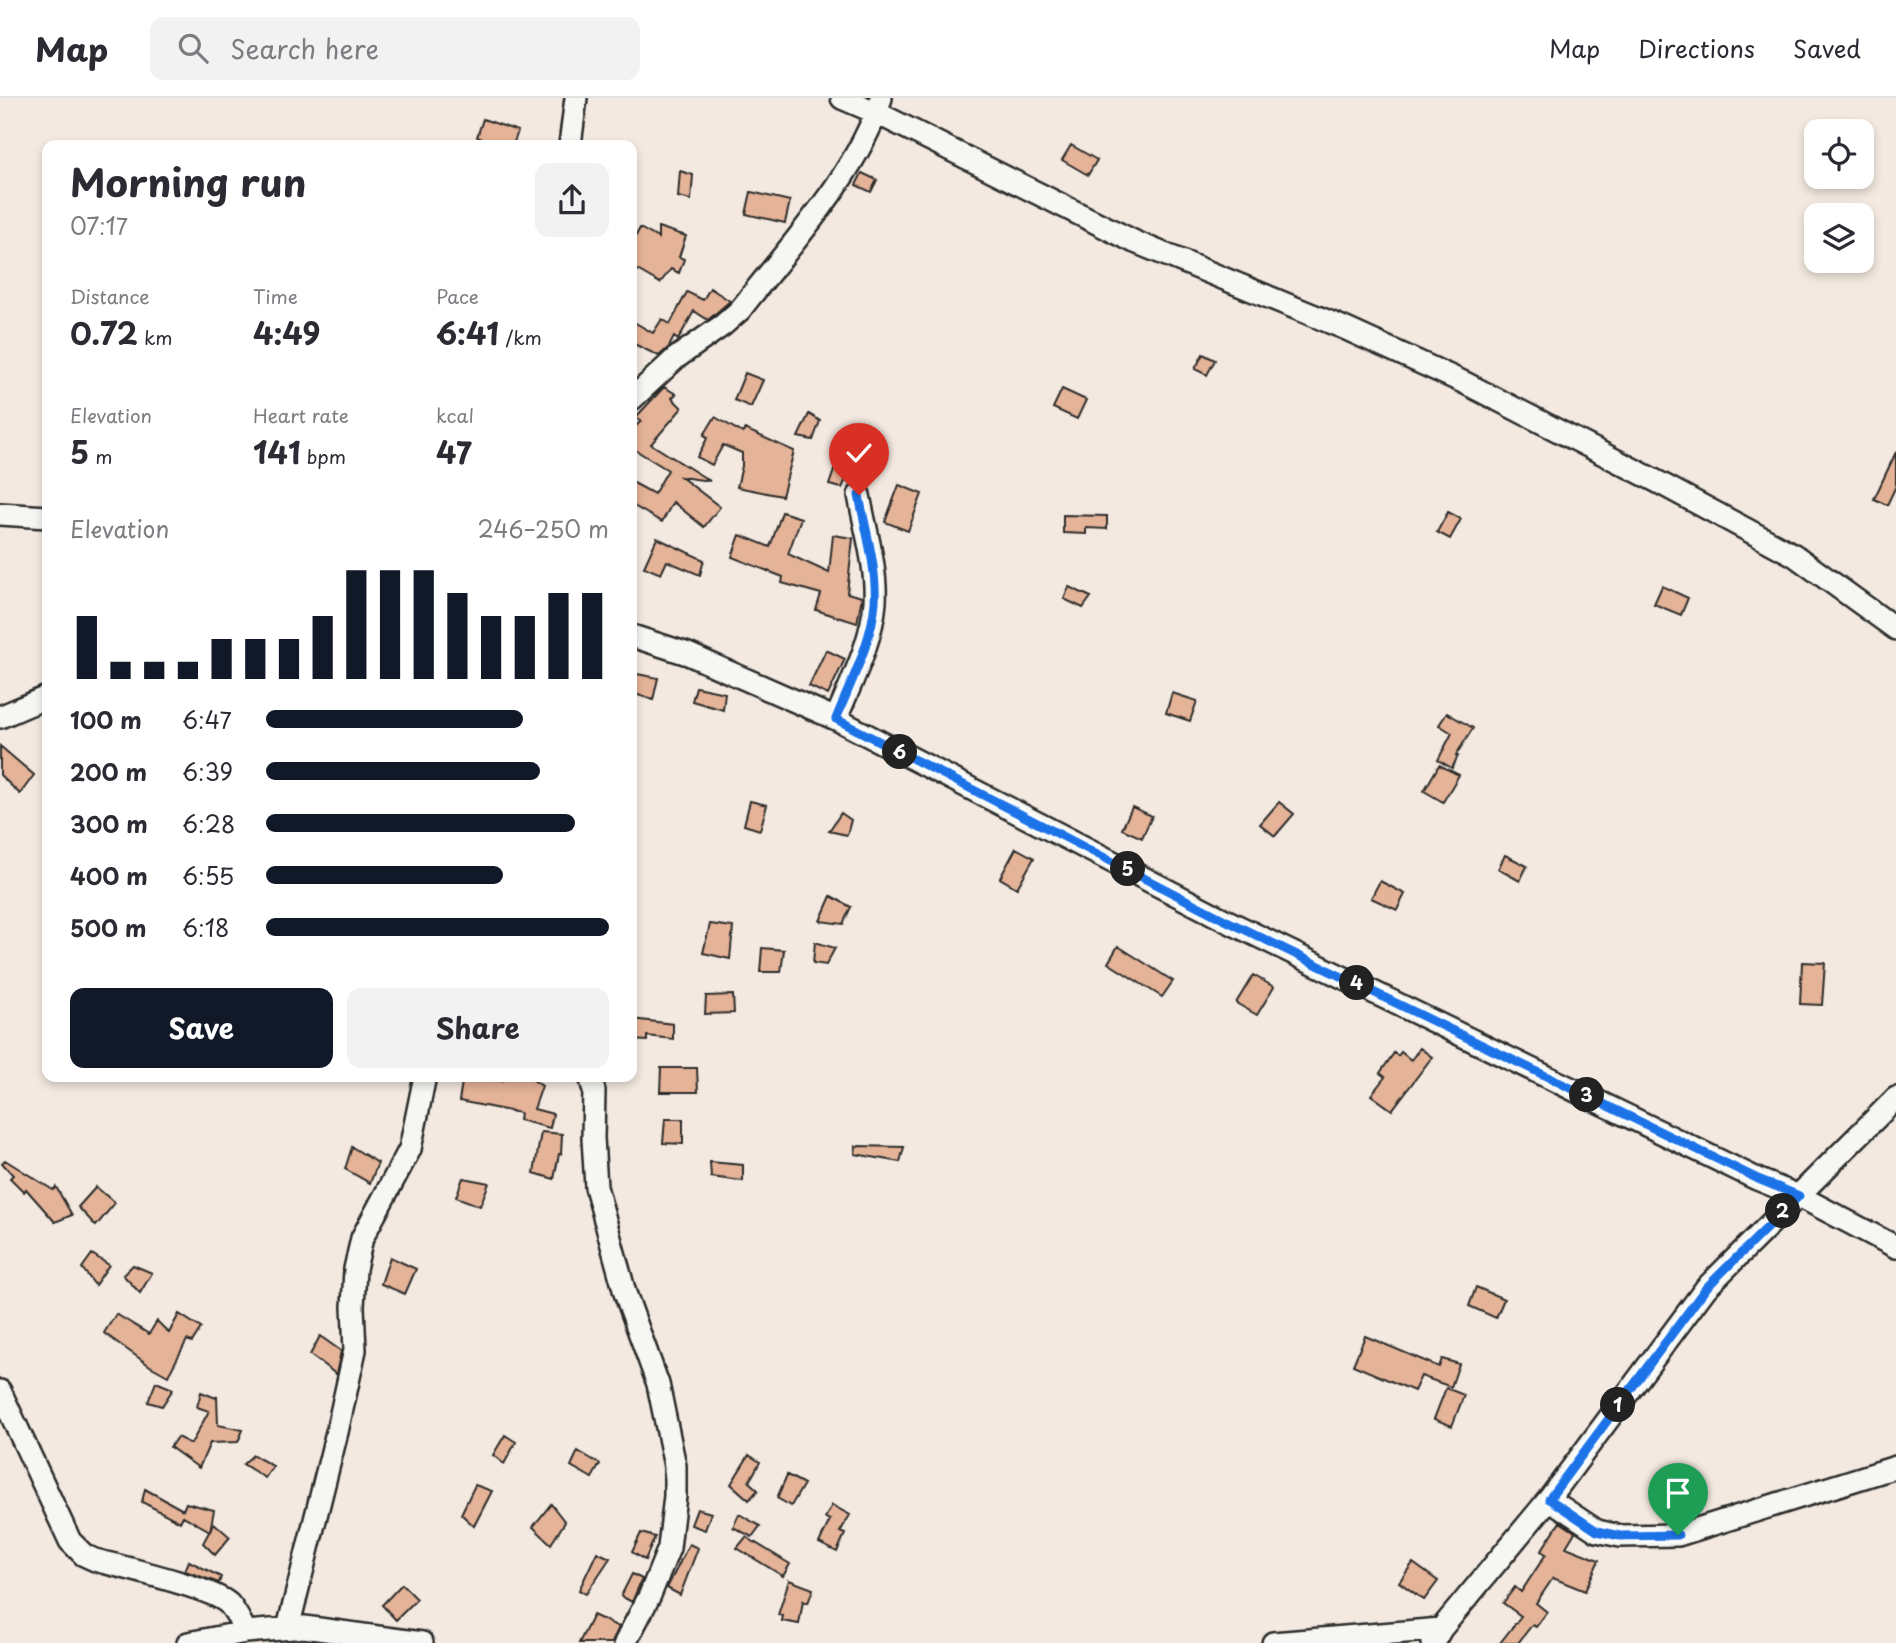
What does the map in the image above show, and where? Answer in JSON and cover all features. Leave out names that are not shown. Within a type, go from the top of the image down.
[{"type":"street","points":[[571,140],[576,98]]},
{"type":"street","points":[[842,98],[879,105],[1135,242],[1344,328],[1465,383],[1794,555],[1896,629]]},
{"type":"street","points":[[637,394],[676,358],[723,326],[740,310],[847,170],[879,105]]},
{"type":"street","points":[[836,719],[867,640],[875,600],[874,578],[859,495]]},
{"type":"street","points":[[0,514],[42,517]]},
{"type":"street","points":[[637,638],[688,654],[836,719],[1225,920],[1758,1179],[1799,1196],[1896,1247]]},
{"type":"street","points":[[0,717],[42,699]]},
{"type":"street","points":[[288,1628],[334,1446],[355,1349],[355,1269],[362,1238],[410,1149],[424,1082]]},
{"type":"street","points":[[592,1082],[596,1187],[625,1293],[658,1384],[674,1466],[675,1496],[669,1549],[650,1595],[625,1643]]},
{"type":"street","points":[[1273,1643],[1437,1636],[1549,1499],[1706,1288],[1896,1098]]},
{"type":"street","points":[[0,1391],[70,1541],[84,1555],[190,1587],[223,1600],[230,1606],[246,1632]]},
{"type":"street","points":[[1549,1499],[1597,1531],[1620,1536],[1678,1535],[1896,1467]]},
{"type":"street","points":[[188,1643],[246,1632],[304,1627],[422,1643]]},
{"type":"building","points":[[483,119],[518,131],[515,140],[486,140],[477,137]]},
{"type":"building","points":[[1071,145],[1097,160],[1088,175],[1062,160]]},
{"type":"building","points":[[680,171],[693,175],[691,200],[678,197]]},
{"type":"building","points":[[862,173],[877,180],[871,192],[856,185]]},
{"type":"building","points":[[751,192],[790,201],[785,223],[746,214]]},
{"type":"building","points":[[658,227],[686,236],[679,257],[684,259],[679,273],[671,269],[660,283],[637,270],[637,234],[640,228],[658,238]]},
{"type":"building","points":[[710,288],[730,301],[708,320],[694,311],[678,340],[674,337],[669,347],[659,356],[637,345],[637,324],[653,333],[662,319],[670,324],[687,292],[703,300]]},
{"type":"building","points":[[1203,354],[1215,360],[1207,375],[1195,369]]},
{"type":"building","points":[[745,373],[763,380],[751,407],[734,400]]},
{"type":"building","points":[[664,387],[676,394],[672,398],[682,408],[651,444],[710,481],[681,477],[720,507],[704,527],[673,502],[662,522],[637,508],[637,485],[654,494],[668,470],[637,451],[637,425],[641,421],[637,416]]},
{"type":"building","points":[[1062,389],[1086,400],[1077,419],[1053,408]]},
{"type":"building","points":[[809,414],[820,421],[813,440],[798,437]]},
{"type":"building","points":[[715,417],[743,433],[745,429],[794,451],[782,496],[737,487],[742,453],[723,445],[712,465],[697,457],[708,437],[704,435]]},
{"type":"building","points":[[1896,452],[1896,486],[1887,505],[1874,499]]},
{"type":"building","points":[[839,456],[853,464],[842,488],[829,485]]},
{"type":"building","points":[[899,485],[922,494],[908,531],[885,522]]},
{"type":"building","points":[[782,512],[801,518],[788,554],[829,573],[833,535],[853,538],[847,593],[862,597],[857,623],[816,610],[821,594],[782,583],[783,577],[732,557],[740,535],[770,547]]},
{"type":"building","points":[[1448,512],[1461,519],[1450,539],[1437,532]]},
{"type":"building","points":[[1063,515],[1107,516],[1107,529],[1086,528],[1086,534],[1063,533]]},
{"type":"building","points":[[657,538],[704,560],[700,575],[667,561],[661,574],[644,567]]},
{"type":"building","points":[[1662,586],[1688,598],[1681,615],[1654,604]]},
{"type":"building","points":[[1069,587],[1091,597],[1083,608],[1064,599]]},
{"type":"building","points":[[826,650],[845,659],[828,695],[809,686]]},
{"type":"building","points":[[637,674],[658,678],[653,700],[637,695]]},
{"type":"building","points":[[696,687],[725,693],[723,710],[692,701]]},
{"type":"building","points":[[1172,693],[1197,701],[1190,721],[1166,713]]},
{"type":"building","points":[[1447,713],[1473,728],[1456,755],[1458,756],[1452,768],[1438,760],[1452,733],[1439,725]]},
{"type":"building","points":[[0,746],[34,775],[20,794],[0,775]]},
{"type":"building","points":[[1439,765],[1459,775],[1443,802],[1424,791]]},
{"type":"building","points":[[750,801],[767,805],[760,830],[744,825]]},
{"type":"building","points":[[1279,802],[1294,814],[1275,836],[1260,824]]},
{"type":"building","points":[[1132,807],[1152,816],[1142,838],[1122,829]]},
{"type":"building","points":[[841,813],[851,820],[847,835],[829,831]]},
{"type":"building","points":[[1016,848],[1034,858],[1017,888],[1000,878]]},
{"type":"building","points":[[1505,855],[1527,866],[1520,881],[1498,869]]},
{"type":"building","points":[[1380,881],[1405,894],[1397,910],[1371,898]]},
{"type":"building","points":[[831,896],[851,907],[843,924],[820,921]]},
{"type":"building","points":[[710,924],[733,927],[730,959],[703,953]]},
{"type":"building","points":[[815,942],[835,948],[826,965],[813,963]]},
{"type":"building","points":[[1118,946],[1173,981],[1162,997],[1108,963]]},
{"type":"building","points":[[762,948],[784,950],[781,972],[760,972]]},
{"type":"building","points":[[1802,962],[1825,963],[1822,1005],[1800,1004]]},
{"type":"building","points":[[1253,975],[1274,987],[1257,1015],[1236,1003]]},
{"type":"building","points":[[733,995],[734,1013],[705,1014],[706,996]]},
{"type":"building","points":[[637,1020],[673,1024],[673,1039],[647,1036],[647,1041],[637,1040]]},
{"type":"building","points":[[1420,1048],[1432,1057],[1392,1110],[1371,1095],[1385,1077],[1380,1073],[1394,1053],[1398,1056],[1401,1052],[1411,1060]]},
{"type":"building","points":[[661,1068],[697,1068],[698,1092],[660,1092]]},
{"type":"building","points":[[462,1082],[536,1082],[542,1086],[534,1109],[553,1114],[550,1128],[519,1120],[520,1113],[459,1101]]},
{"type":"building","points":[[665,1119],[683,1119],[683,1144],[663,1143]]},
{"type":"building","points":[[541,1132],[562,1134],[561,1154],[554,1179],[534,1173]]},
{"type":"building","points":[[856,1146],[904,1147],[900,1162],[855,1154]]},
{"type":"building","points":[[352,1147],[378,1163],[370,1183],[345,1169]]},
{"type":"building","points":[[5,1160],[53,1190],[56,1187],[72,1215],[55,1222],[26,1189],[24,1192],[10,1178],[13,1175],[2,1163]]},
{"type":"building","points":[[710,1162],[743,1165],[743,1181],[711,1177]]},
{"type":"building","points":[[463,1178],[489,1183],[480,1206],[456,1197]]},
{"type":"building","points":[[96,1187],[115,1203],[96,1226],[78,1207]]},
{"type":"building","points":[[92,1254],[109,1265],[95,1285],[82,1268]]},
{"type":"building","points":[[390,1257],[416,1269],[405,1294],[381,1284]]},
{"type":"building","points":[[133,1265],[152,1273],[140,1293],[123,1275]]},
{"type":"building","points":[[1476,1287],[1504,1299],[1496,1318],[1469,1306]]},
{"type":"building","points":[[116,1314],[149,1334],[157,1321],[169,1333],[179,1314],[201,1328],[192,1342],[187,1340],[168,1376],[104,1333]]},
{"type":"building","points":[[320,1336],[341,1351],[336,1374],[310,1355]]},
{"type":"building","points":[[1365,1336],[1439,1367],[1442,1359],[1459,1364],[1451,1387],[1421,1376],[1414,1391],[1353,1365]]},
{"type":"building","points":[[156,1382],[173,1389],[162,1406],[148,1402]]},
{"type":"building","points":[[1446,1388],[1464,1395],[1452,1426],[1434,1419]]},
{"type":"building","points":[[201,1392],[216,1398],[217,1396],[218,1425],[243,1430],[238,1442],[210,1443],[199,1468],[170,1447],[177,1437],[191,1444],[209,1411],[197,1407]]},
{"type":"building","points":[[505,1435],[516,1442],[504,1464],[493,1455]]},
{"type":"building","points":[[578,1451],[600,1464],[592,1478],[571,1466]]},
{"type":"building","points":[[253,1455],[273,1466],[265,1478],[243,1464]]},
{"type":"building","points":[[749,1455],[760,1462],[749,1482],[758,1490],[749,1500],[731,1484]]},
{"type":"building","points":[[787,1475],[804,1484],[791,1506],[777,1498]]},
{"type":"building","points":[[475,1485],[492,1491],[474,1526],[461,1514]]},
{"type":"building","points":[[145,1489],[183,1510],[186,1503],[214,1510],[210,1531],[183,1516],[180,1522],[142,1502]]},
{"type":"building","points":[[551,1504],[565,1522],[551,1544],[533,1527]]},
{"type":"building","points":[[832,1505],[850,1515],[840,1532],[845,1534],[837,1552],[819,1543],[830,1520],[825,1518]]},
{"type":"building","points":[[697,1509],[711,1513],[705,1530],[691,1525]]},
{"type":"building","points":[[739,1514],[760,1526],[752,1537],[733,1527]]},
{"type":"building","points":[[1560,1522],[1575,1532],[1566,1547],[1599,1560],[1585,1591],[1553,1578],[1536,1603],[1547,1612],[1536,1627],[1532,1625],[1518,1643],[1500,1643],[1521,1616],[1503,1603],[1515,1587],[1521,1592],[1546,1554],[1541,1551]]},
{"type":"building","points":[[214,1523],[230,1537],[215,1555],[203,1543]]},
{"type":"building","points":[[641,1533],[655,1537],[645,1560],[632,1552]]},
{"type":"building","points":[[746,1537],[790,1564],[783,1576],[737,1548]]},
{"type":"building","points":[[689,1544],[698,1548],[680,1595],[667,1588]]},
{"type":"building","points":[[597,1552],[610,1558],[586,1594],[579,1590]]},
{"type":"building","points":[[189,1561],[221,1577],[219,1583],[185,1571]]},
{"type":"building","points":[[1413,1563],[1438,1581],[1424,1600],[1399,1582]]},
{"type":"building","points":[[632,1574],[642,1579],[632,1602],[621,1596]]},
{"type":"building","points":[[789,1580],[813,1589],[808,1603],[803,1601],[799,1624],[782,1621],[783,1616],[778,1615]]},
{"type":"building","points":[[402,1584],[417,1599],[396,1620],[382,1605]]},
{"type":"building","points":[[593,1615],[619,1627],[612,1643],[579,1643]]},
{"type":"route","points":[[859,495],[874,578],[875,600],[867,640],[836,719],[1225,920],[1758,1179],[1799,1196],[1706,1288],[1549,1499],[1597,1531],[1620,1536],[1678,1535]]}]
